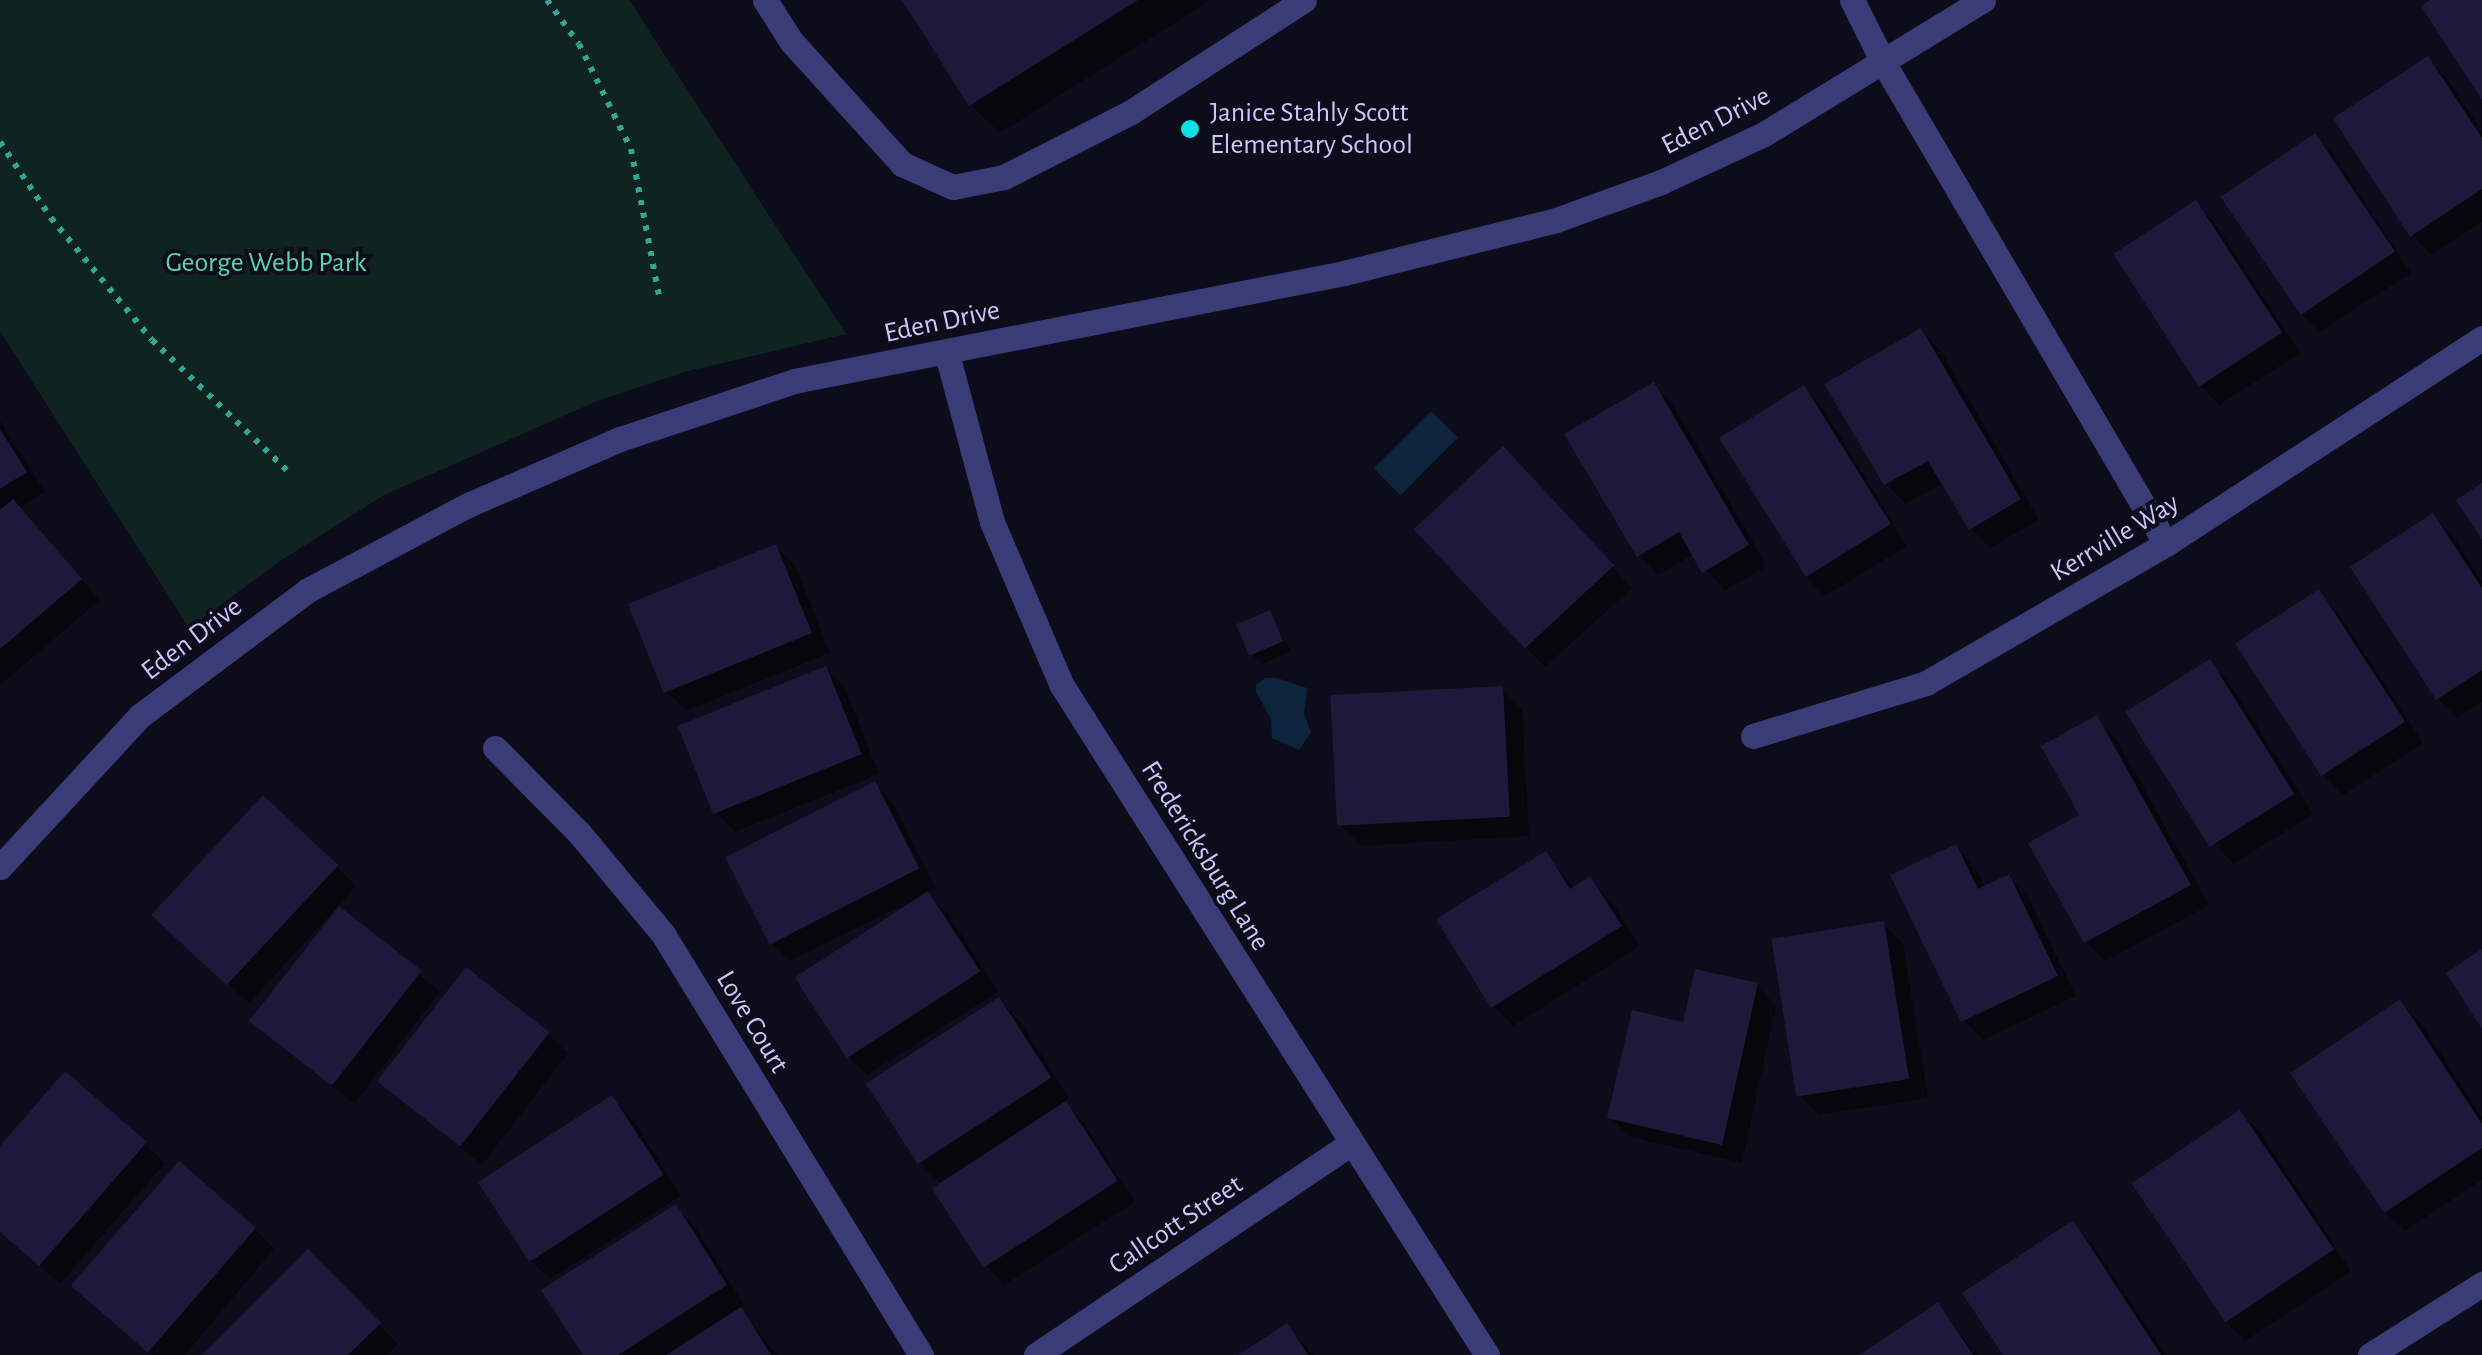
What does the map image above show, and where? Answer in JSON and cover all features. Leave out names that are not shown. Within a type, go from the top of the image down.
[{"type":"street","points":[[765,0],[790,41],[902,164],[953,187],[1004,178],[1131,112],[1304,0]]},
{"type":"street","points":[[1852,0],[1882,62],[2166,544]]},
{"type":"street","name":"Eden Drive","points":[[4,854],[142,715],[308,590],[468,504],[620,439],[794,382],[1344,273],[1556,220],[1661,182],[1764,134],[1983,0]]},
{"type":"street","name":"Kerrville Way","points":[[1753,736],[1926,683],[2166,544],[2482,338]]},
{"type":"street","name":"Fredericksburg Lane","points":[[947,354],[992,522],[1062,684],[1350,1144],[1488,1355]]},
{"type":"street","name":"Love Court","points":[[494,748],[580,834],[663,934],[921,1355]]},
{"type":"street","name":"Callcott Street","points":[[1036,1355],[1350,1144]]},
{"type":"street","points":[[2370,1355],[2482,1284]]},
{"type":"path","points":[[547,0],[579,44],[631,149],[660,301]]},
{"type":"path","points":[[0,142],[50,218],[152,340],[290,474]]},
{"type":"green space","name":"George Webb Park","points":[[0,0],[629,0],[846,334],[688,371],[597,401],[384,495],[280,561],[189,628],[0,331]]},
{"type":"water","points":[[1431,411],[1458,438],[1401,495],[1374,468]]},
{"type":"water","points":[[1265,678],[1307,688],[1304,714],[1311,732],[1299,750],[1272,738],[1271,719],[1256,692],[1256,685]]},
{"type":"building","points":[[902,0],[1138,0],[969,106]]},
{"type":"building","points":[[2430,0],[2482,0],[2482,100],[2421,6]]},
{"type":"building","points":[[2428,56],[2482,138],[2482,189],[2410,237],[2333,118]]},
{"type":"building","points":[[2315,133],[2395,252],[2300,315],[2220,197]]},
{"type":"building","points":[[2196,200],[2282,333],[2199,386],[2113,254]]},
{"type":"building","points":[[1921,328],[2021,499],[1969,530],[1928,461],[1884,485],[1824,384]]},
{"type":"building","points":[[1654,382],[1749,545],[1702,573],[1679,532],[1637,557],[1564,434]]},
{"type":"building","points":[[1804,385],[1891,524],[1806,577],[1719,438]]},
{"type":"building","points":[[0,429],[27,472],[0,489]]},
{"type":"building","points":[[1503,446],[1614,565],[1525,648],[1414,529]]},
{"type":"building","points":[[2482,483],[2482,540],[2456,500]]},
{"type":"building","points":[[13,499],[82,579],[0,649],[0,510]]},
{"type":"building","points":[[2433,513],[2482,588],[2482,670],[2436,700],[2350,567]]},
{"type":"building","points":[[776,544],[812,633],[664,693],[628,604]]},
{"type":"building","points":[[2319,589],[2405,722],[2321,776],[2235,643]]},
{"type":"building","points":[[1270,610],[1283,641],[1249,656],[1236,624]]},
{"type":"building","points":[[2210,659],[2294,794],[2209,847],[2125,712]]},
{"type":"building","points":[[826,666],[862,754],[713,814],[678,726]]},
{"type":"building","points":[[1503,686],[1510,817],[1337,826],[1330,695]]},
{"type":"building","points":[[2097,715],[2191,885],[2084,943],[2028,843],[2079,815],[2041,746]]},
{"type":"building","points":[[875,781],[919,868],[770,945],[725,857]]},
{"type":"building","points":[[263,795],[338,865],[226,985],[151,915]]},
{"type":"building","points":[[1956,844],[1978,889],[2009,874],[2058,976],[1961,1022],[1890,875]]},
{"type":"building","points":[[1546,851],[1570,889],[1590,876],[1622,926],[1491,1008],[1436,919]]},
{"type":"building","points":[[928,891],[980,972],[847,1058],[795,978]]},
{"type":"building","points":[[339,906],[422,971],[332,1086],[249,1021]]},
{"type":"building","points":[[1884,921],[1909,1079],[1796,1097],[1771,939]]},
{"type":"building","points":[[2482,949],[2482,1029],[2446,973]]},
{"type":"building","points":[[466,967],[550,1032],[460,1147],[377,1081]]},
{"type":"building","points":[[1695,969],[1758,983],[1722,1145],[1607,1118],[1632,1010],[1683,1022]]},
{"type":"building","points":[[999,997],[1051,1078],[918,1164],[866,1084]]},
{"type":"building","points":[[2400,999],[2482,1124],[2482,1148],[2384,1213],[2290,1073]]},
{"type":"building","points":[[65,1071],[147,1142],[39,1266],[0,1232],[0,1146]]},
{"type":"building","points":[[612,1095],[664,1175],[530,1262],[478,1182]]},
{"type":"building","points":[[1066,1101],[1118,1181],[984,1268],[932,1188]]},
{"type":"building","points":[[2240,1110],[2334,1249],[2225,1323],[2131,1183]]},
{"type":"building","points":[[179,1161],[256,1228],[148,1352],[71,1286]]},
{"type":"building","points":[[676,1204],[727,1285],[618,1355],[583,1355],[541,1290]]},
{"type":"building","points":[[2073,1220],[2161,1355],[2003,1355],[1962,1293]]},
{"type":"building","points":[[308,1249],[381,1323],[348,1355],[202,1355]]},
{"type":"building","points":[[1938,1302],[1973,1355],[1859,1355]]},
{"type":"building","points":[[741,1307],[771,1355],[666,1355]]},
{"type":"building","points":[[1287,1323],[1308,1355],[1238,1355]]},
{"type":"place","name":"Janice Stahly Scott Elementary School","points":[[1190,129]]}]
